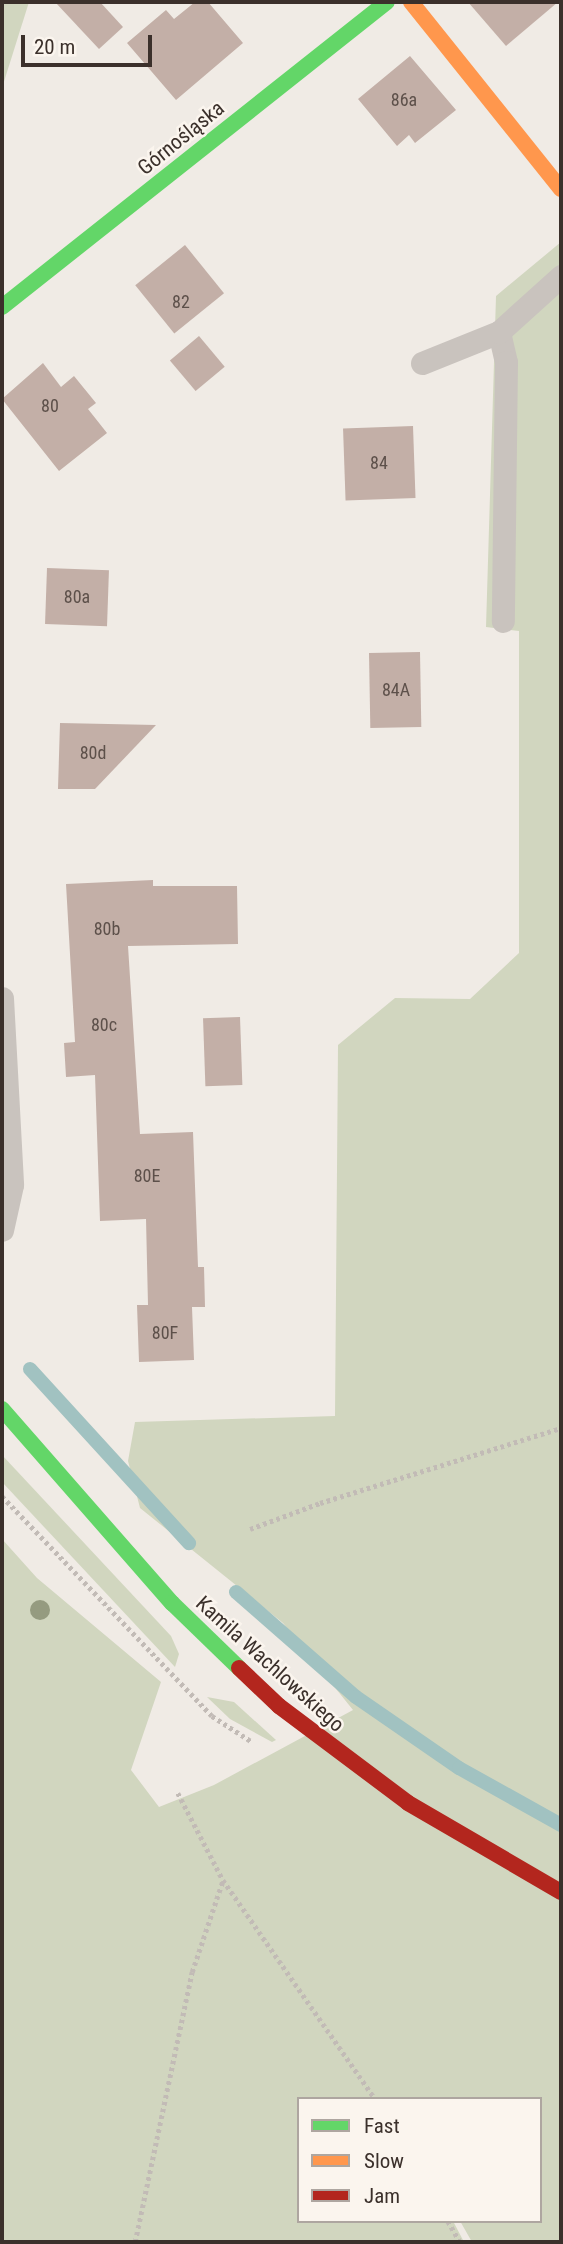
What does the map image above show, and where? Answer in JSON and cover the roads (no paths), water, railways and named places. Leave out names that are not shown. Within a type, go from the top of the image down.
[{"type":"street","name":"Górnośląska","points":[[2,307],[387,2]]},
{"type":"street","points":[[411,2],[561,189]]},
{"type":"street","name":"Kamila Wachlowskiego","points":[[2,1409],[172,1603],[279,1706],[408,1802],[561,1892]]},
{"type":"lane","points":[[422,363],[499,332],[561,276]]},
{"type":"lane","points":[[499,332],[506,362],[503,621]]},
{"type":"lane","points":[[2,998],[12,1185],[2,1230]]},
{"type":"waterway","points":[[30,1369],[189,1543]]},
{"type":"waterway","points":[[236,1592],[356,1697],[459,1768],[561,1825]]}]
